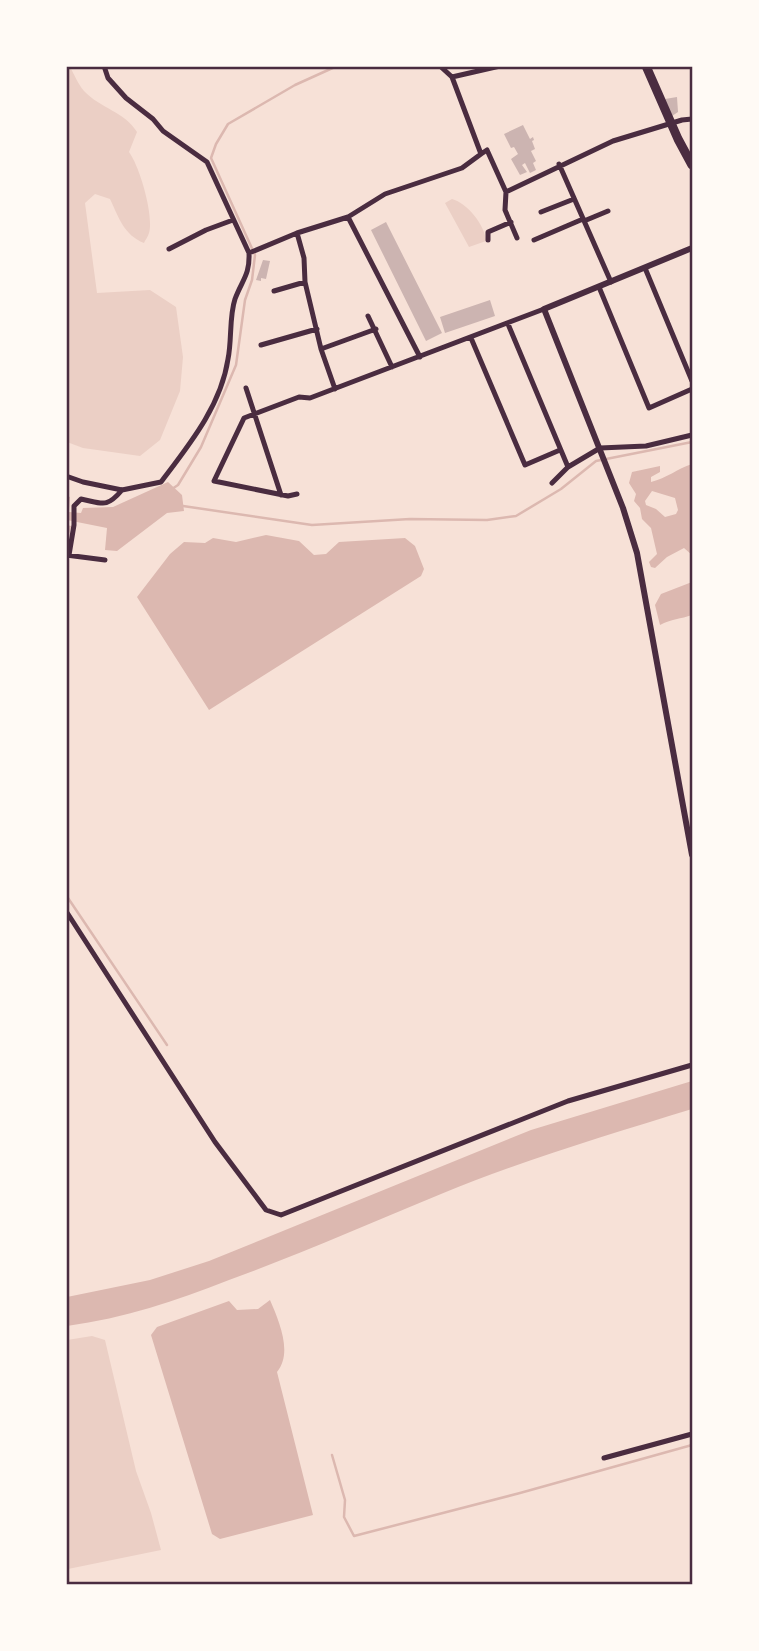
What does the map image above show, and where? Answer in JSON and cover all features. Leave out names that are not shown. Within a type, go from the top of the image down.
[{"type":"highway","points":[[646,66],[670,123],[692,163]]},
{"type":"street","points":[[66,476],[122,490],[161,482],[192,440],[218,396],[228,360],[235,300],[249,267],[249,253],[207,162],[163,131],[127,98],[108,78],[104,66]]},
{"type":"street","points":[[440,66],[452,77],[481,153]]},
{"type":"street","points":[[452,77],[500,66]]},
{"type":"street","points":[[506,191],[613,141],[692,119]]},
{"type":"street","points":[[249,253],[297,233],[348,217],[385,194],[462,168],[487,150],[506,191],[505,210],[517,238]]},
{"type":"street","points":[[559,164],[611,282]]},
{"type":"street","points":[[541,212],[574,199]]},
{"type":"street","points":[[534,240],[608,211]]},
{"type":"street","points":[[348,217],[420,357]]},
{"type":"street","points":[[169,249],[233,219]]},
{"type":"street","points":[[488,240],[488,232],[511,222]]},
{"type":"street","points":[[297,233],[321,349],[335,389]]},
{"type":"street","points":[[297,494],[281,495],[214,481],[244,418],[299,397],[310,398],[508,324],[692,248]]},
{"type":"street","points":[[645,268],[692,381]]},
{"type":"street","points":[[274,291],[305,282]]},
{"type":"street","points":[[599,287],[649,408],[692,389]]},
{"type":"street","points":[[544,309],[602,455],[637,553],[692,855]]},
{"type":"street","points":[[368,316],[393,367]]},
{"type":"street","points":[[508,324],[568,467]]},
{"type":"street","points":[[321,349],[376,329]]},
{"type":"street","points":[[261,345],[317,330]]},
{"type":"street","points":[[471,338],[525,465],[560,450]]},
{"type":"street","points":[[246,388],[281,495]]},
{"type":"street","points":[[552,483],[568,467],[602,455],[692,435]]},
{"type":"street","points":[[105,560],[68,555],[74,525],[74,506],[81,499],[105,504],[112,501],[122,490]]},
{"type":"street","points":[[66,911],[215,1142],[266,1210],[281,1215],[568,1101],[692,1065]]},
{"type":"street","points":[[604,1458],[692,1434]]},
{"type":"lane","points":[[692,66],[692,72]]},
{"type":"shaded area","points":[[66,67],[70,67],[90,97],[126,120],[137,132],[129,152],[141,180],[150,215],[149,233],[144,243],[127,231],[110,199],[95,194],[85,203],[97,293],[150,290],[176,307],[183,357],[180,391],[160,440],[140,456],[83,448],[67,442]]},
{"type":"shaded area","points":[[452,199],[474,216],[486,241],[469,247],[445,203]]},
{"type":"shaded area","points":[[692,464],[692,555],[684,548],[667,557],[655,568],[651,567],[649,562],[657,554],[651,528],[642,519],[640,508],[634,501],[636,494],[629,483],[632,472],[660,466],[660,472],[651,477],[651,482]],"holes":[[[652,491],[675,498],[678,510],[676,514],[665,517],[646,505],[645,501]]]},
{"type":"shaded area","points":[[168,482],[182,495],[184,511],[167,513],[117,551],[105,550],[107,528],[67,520],[67,496],[70,497],[69,512],[81,513],[83,508],[113,507]]},
{"type":"shaded area","points":[[67,525],[71,526],[67,545]]},
{"type":"shaded area","points":[[266,535],[299,541],[314,555],[326,554],[339,542],[405,538],[415,546],[424,569],[421,576],[209,710],[137,597],[170,554],[184,542],[205,543],[213,538],[236,542]]},
{"type":"shaded area","points":[[692,582],[692,615],[660,625],[655,605],[661,594]]},
{"type":"shaded area","points":[[692,1081],[692,1109],[503,1170],[283,1260],[189,1295],[150,1308],[67,1326],[67,1297],[150,1280],[209,1261],[531,1130]]},
{"type":"shaded area","points":[[270,1300],[284,1346],[282,1364],[277,1372],[313,1515],[220,1539],[212,1534],[151,1335],[157,1327],[229,1301],[237,1310],[258,1309]]},
{"type":"shaded area","points":[[92,1336],[105,1340],[136,1471],[161,1550],[68,1569],[70,1584],[67,1584],[67,1340]]},
{"type":"building","points":[[677,97],[678,112],[672,116],[665,99]]},
{"type":"building","points":[[523,125],[530,139],[533,137],[534,140],[535,149],[531,151],[536,161],[533,163],[536,170],[530,173],[525,163],[522,165],[527,172],[520,175],[511,159],[518,154],[514,147],[511,148],[504,134]]},
{"type":"building","points":[[386,222],[442,333],[426,341],[371,230]]},
{"type":"building","points":[[263,260],[270,261],[266,279],[256,280]]},
{"type":"building","points":[[490,300],[495,316],[445,333],[440,317]]},
{"type":"waterway","points":[[172,489],[178,485],[201,447],[236,365],[245,300],[252,280],[255,255],[211,158],[216,144],[228,124],[295,85],[337,66]]},
{"type":"waterway","points":[[183,506],[312,525],[410,519],[487,520],[516,516],[561,489],[596,461],[692,442]]},
{"type":"waterway","points":[[66,895],[167,1045]]},
{"type":"waterway","points":[[332,1455],[345,1500],[344,1517],[354,1536],[692,1445]]}]
